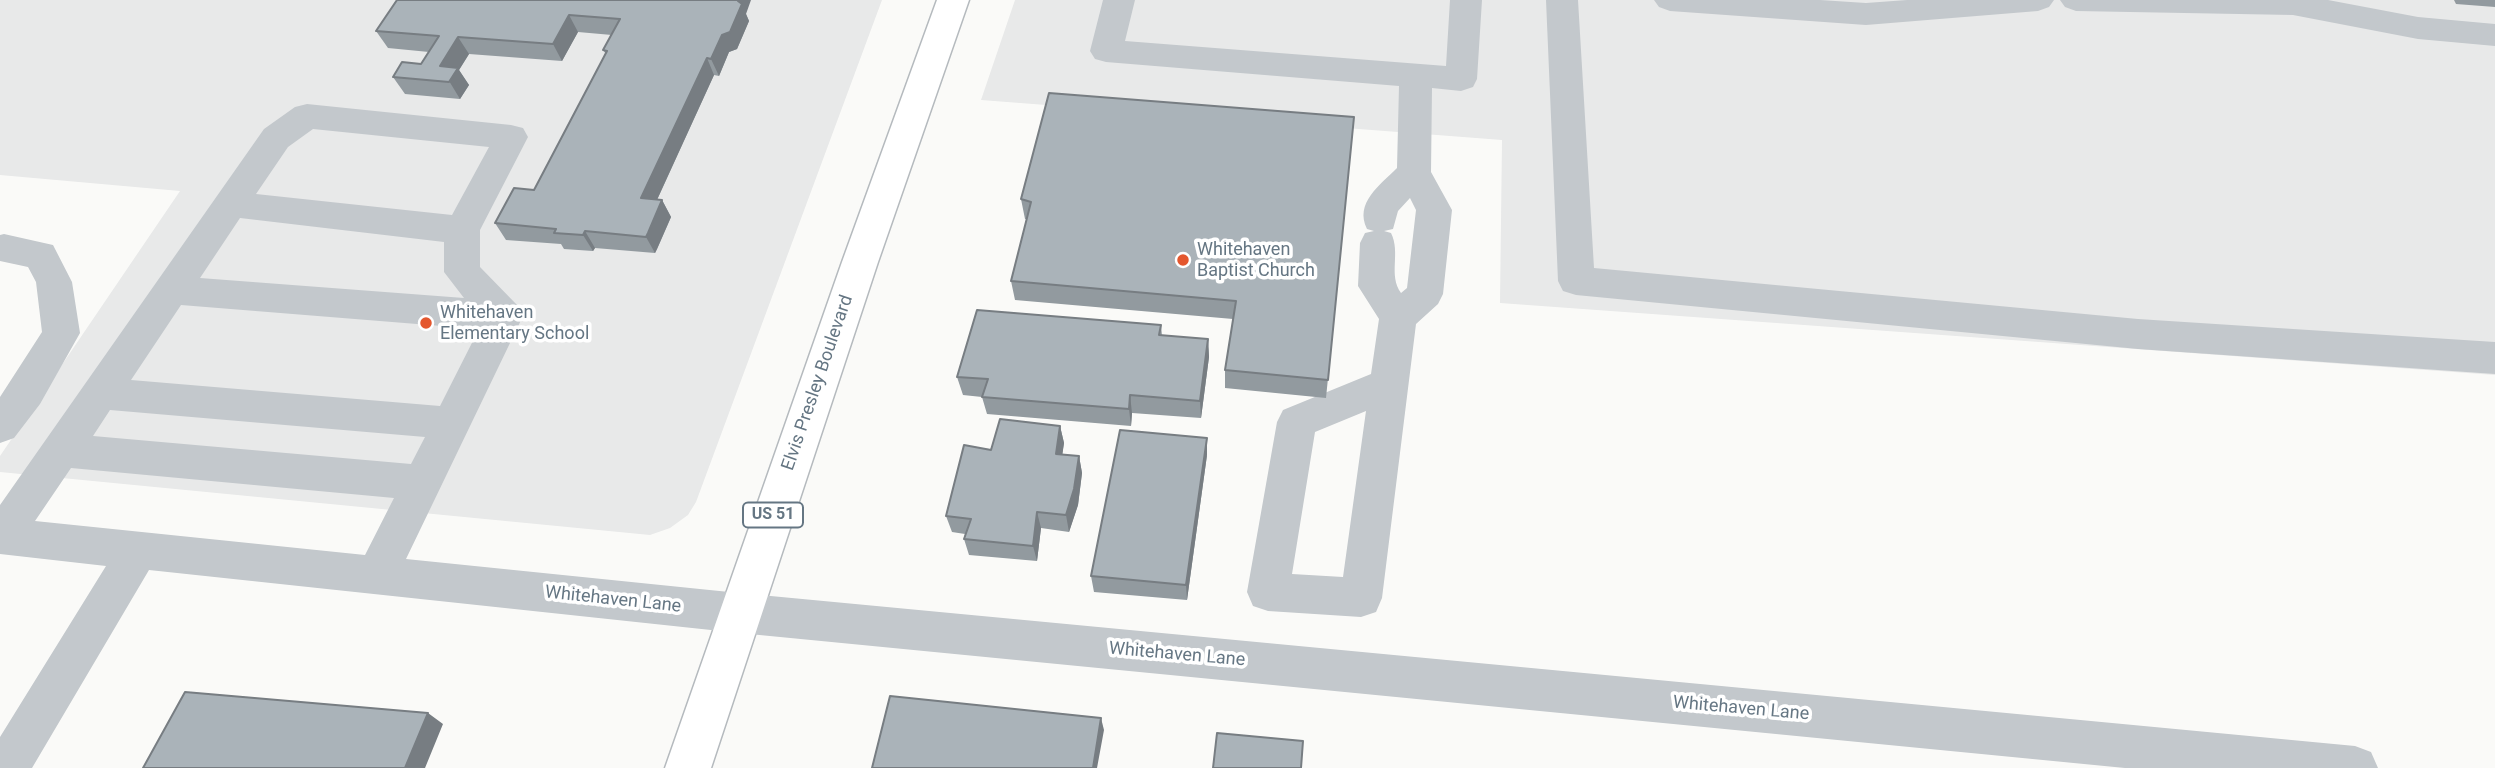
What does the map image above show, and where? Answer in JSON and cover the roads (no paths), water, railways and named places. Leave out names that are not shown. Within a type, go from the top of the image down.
[{"type":"main road","name":"Elvis Presley Boulevard","points":[[688,768],[739,613],[953,0]]},
{"type":"street","points":[[1119,0],[1106,51],[1461,79],[1466,0]]},
{"type":"street","points":[[1562,0],[1576,281],[2138,334],[2495,358]]},
{"type":"street","points":[[1670,0],[1866,14],[2038,0]]},
{"type":"street","points":[[2076,0],[2293,4],[2418,28],[2495,36]]},
{"type":"street","points":[[1389,384],[1297,422],[1268,592],[1362,598],[1398,317],[1425,294],[1427,282],[1434,210],[1414,172],[1416,76]]},
{"type":"street","points":[[1,536],[276,138],[307,116],[511,137],[463,230],[461,272],[504,316]]},
{"type":"street","points":[[1398,317],[1376,286],[1381,207],[1414,172]]},
{"type":"street","points":[[230,204],[463,230]]},
{"type":"street","points":[[0,426],[26,393],[61,333],[54,282],[40,255],[4,248]]},
{"type":"street","points":[[170,290],[504,316]]},
{"type":"street","points":[[377,575],[504,316]]},
{"type":"street","points":[[100,393],[451,424]]},
{"type":"street","points":[[61,450],[419,487]]},
{"type":"street","name":"Whitehaven Lane","points":[[1,536],[739,613],[2355,768]]},
{"type":"street","points":[[7,768],[138,550]]},
{"type":"place","name":"Whitehaven Baptist Church","points":[[1183,260]]},
{"type":"place","name":"Whitehaven Elementary School","points":[[426,323]]}]
